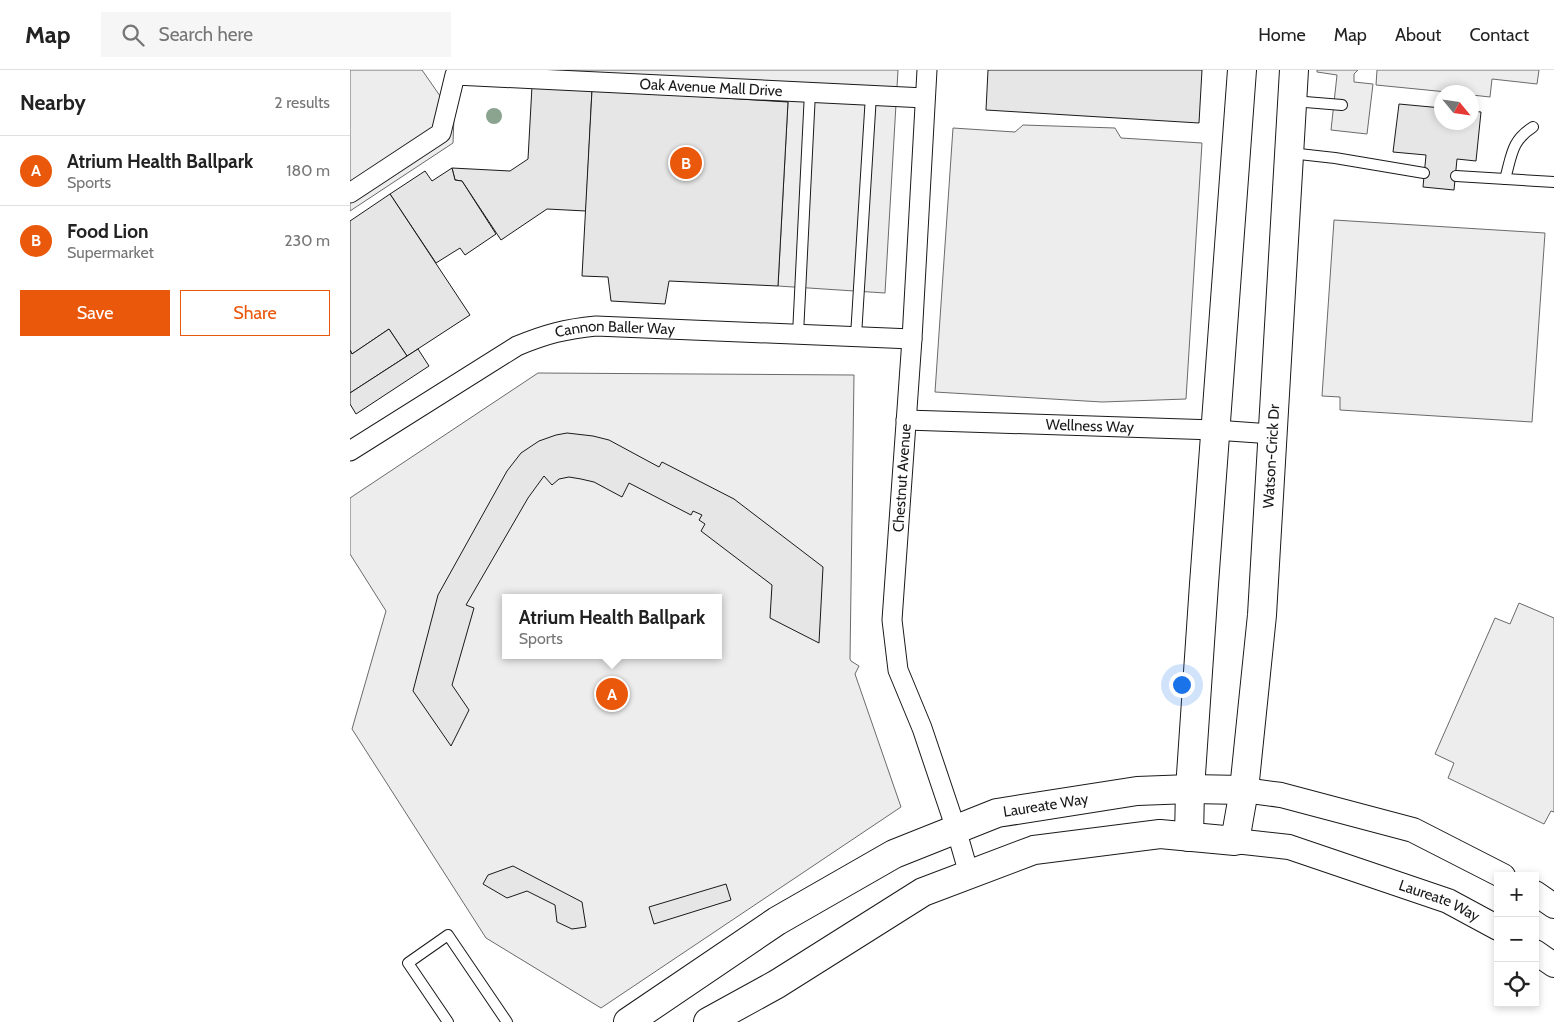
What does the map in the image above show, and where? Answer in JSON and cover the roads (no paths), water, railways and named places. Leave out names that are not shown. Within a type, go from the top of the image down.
[{"type":"main road","points":[[1189,837],[1190,789],[1242,70]]},
{"type":"main road","name":"Watson-Crick Dr","points":[[1235,841],[1244,790],[1262,615],[1294,70]]},
{"type":"main road","name":"Laureate Way","points":[[628,1022],[777,921],[894,854],[997,813],[1137,791],[1190,789],[1244,790]]},
{"type":"main road","name":"Laureate Way","points":[[708,1022],[777,984],[923,892],[1034,850],[1160,834],[1235,841]]},
{"type":"street","name":"Chestnut Avenue","points":[[927,70],[912,339],[892,620],[898,670],[922,728],[970,874]]},
{"type":"street","name":"Oak Avenue Mall Drive","points":[[350,193],[441,133],[454,72],[925,98]]},
{"type":"street","name":"Cannon Baller Way","points":[[350,451],[517,346],[551,333],[565,330],[596,326],[912,339]]},
{"type":"street","name":"Wellness Way","points":[[906,420],[1215,430],[1272,434]]},
{"type":"street","name":"Laureate Way","points":[[1244,790],[1281,795],[1413,830],[1495,872]]},
{"type":"street","name":"Laureate Way","points":[[1235,841],[1289,847],[1448,901],[1494,926]]},
{"type":"street","points":[[1539,896],[1554,906]]},
{"type":"street","points":[[1539,955],[1554,964]]},
{"type":"lane","points":[[798,334],[810,92]]},
{"type":"lane","points":[[856,336],[871,95]]},
{"type":"lane","points":[[1292,101],[1342,105]]},
{"type":"lane","points":[[1505,179],[1516,141],[1533,126]]},
{"type":"lane","points":[[1290,153],[1424,172]]},
{"type":"lane","points":[[1456,176],[1554,182]]},
{"type":"lane","points":[[448,1022],[408,963],[448,935],[508,1022]]},
{"type":"place","name":"Food Lion","points":[[686,163]]},
{"type":"place","name":"Atrium Health Ballpark","points":[[612,694]]}]
